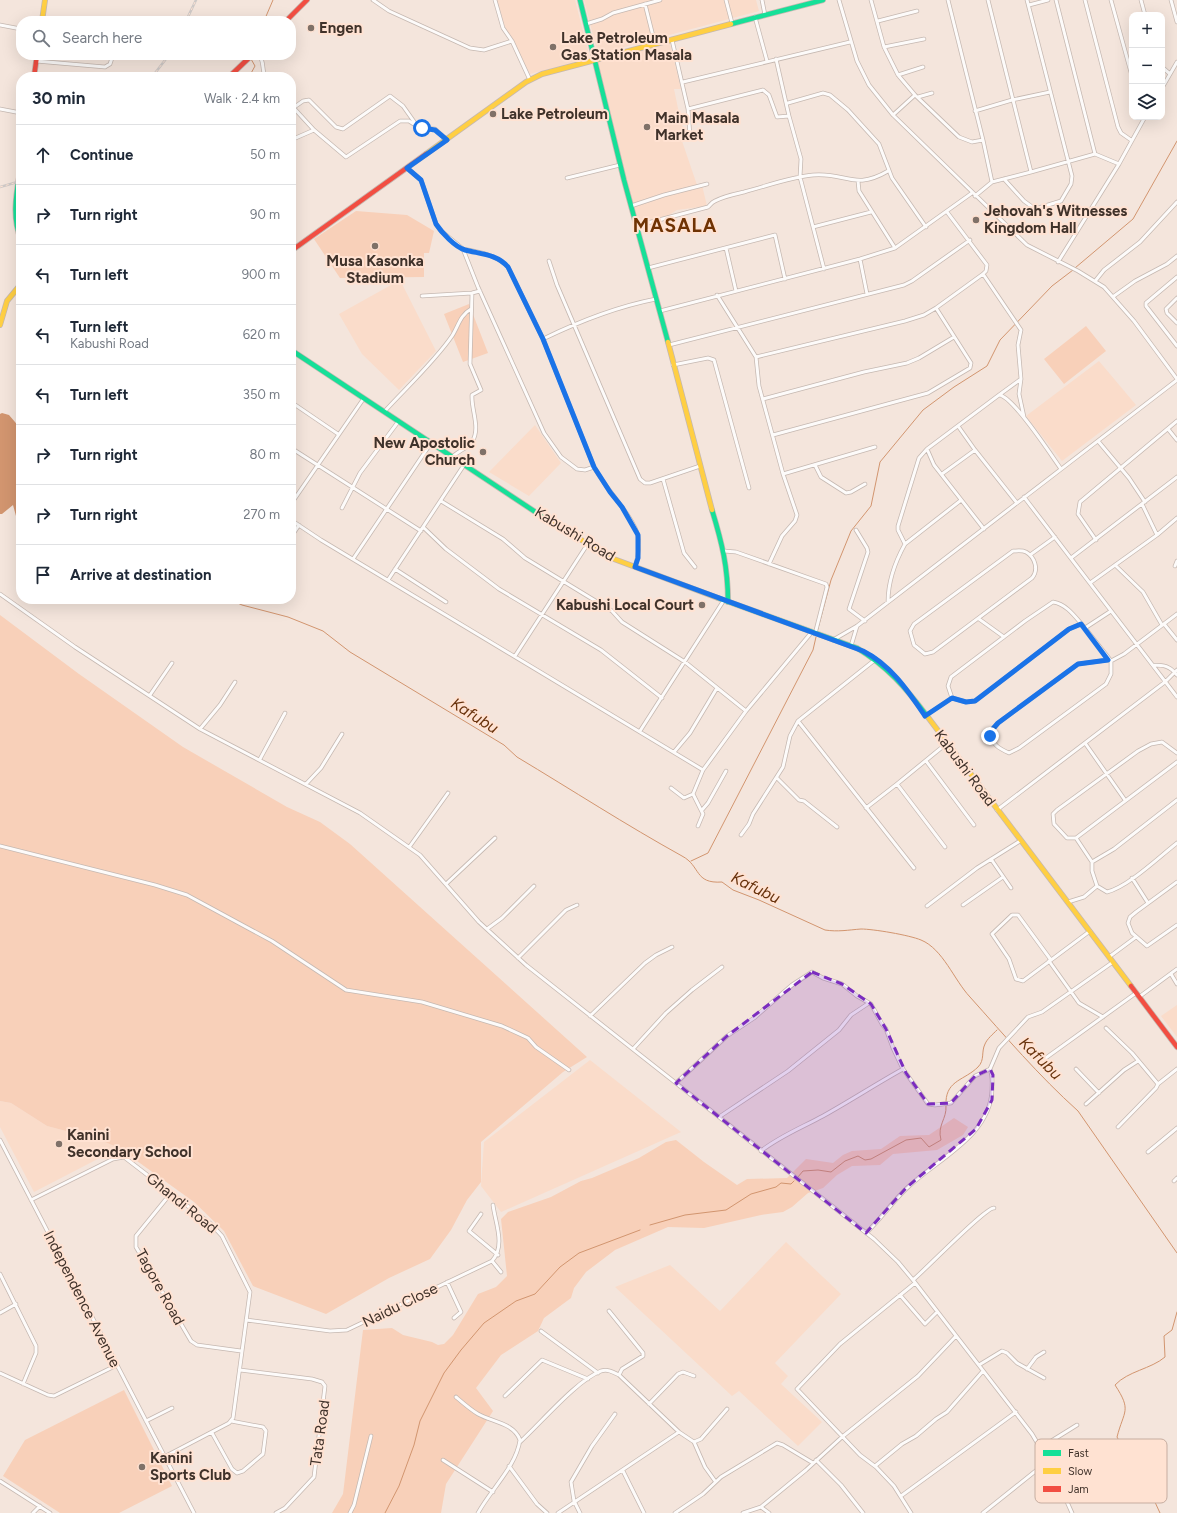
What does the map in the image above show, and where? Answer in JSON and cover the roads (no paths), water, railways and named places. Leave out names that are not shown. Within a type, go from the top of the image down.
[{"type":"main road","points":[[43,16],[45,0]]},
{"type":"main road","points":[[291,16],[308,0]]},
{"type":"main road","points":[[580,0],[620,165],[724,551],[728,575],[726,601]]},
{"type":"main road","points":[[296,248],[530,80],[542,74],[823,0]]},
{"type":"main road","points":[[234,72],[247,60]]},
{"type":"main road","points":[[35,72],[36,61]]},
{"type":"main road","points":[[16,209],[16,224]]},
{"type":"main road","points":[[0,325],[7,301],[16,290]]},
{"type":"main road","name":"Kabushi Road","points":[[296,353],[398,422],[603,554],[814,634],[851,646],[876,659],[896,677],[1177,1047]]},
{"type":"street","points":[[373,0],[389,11],[470,48],[484,50],[512,41]]},
{"type":"street","points":[[495,0],[501,23],[512,41],[530,80]]},
{"type":"street","points":[[586,24],[602,19],[613,12],[660,0]]},
{"type":"street","points":[[726,0],[732,23]]},
{"type":"street","points":[[762,0],[766,15]]},
{"type":"street","points":[[833,640],[864,621],[1177,380],[1114,296],[1096,280],[1027,245],[975,196],[893,114],[869,85],[857,61],[850,42],[839,0]]},
{"type":"street","points":[[871,0],[884,47],[898,75],[915,95],[959,137],[972,142],[983,140]]},
{"type":"street","points":[[948,0],[992,182]]},
{"type":"street","points":[[988,0],[1031,172]]},
{"type":"street","points":[[1004,179],[1032,208],[1035,209],[1046,207],[1061,201],[1066,195],[1071,184],[1072,176],[1027,0]]},
{"type":"street","points":[[1029,5],[1048,0]]},
{"type":"street","points":[[1056,0],[1095,154]]},
{"type":"street","points":[[1085,0],[1118,126],[1121,133],[1131,140]]},
{"type":"street","points":[[1111,0],[1129,65]]},
{"type":"street","points":[[1141,0],[1144,12]]},
{"type":"street","points":[[1171,0],[1177,22]]},
{"type":"street","points":[[645,4],[655,44]]},
{"type":"street","points":[[878,21],[917,11]]},
{"type":"street","points":[[755,18],[767,61]]},
{"type":"street","points":[[0,25],[16,28]]},
{"type":"street","points":[[884,47],[924,39]]},
{"type":"street","points":[[672,40],[683,82],[688,109],[690,136]]},
{"type":"street","points":[[683,82],[776,58],[850,42]]},
{"type":"street","points":[[776,58],[788,103],[789,116],[801,159],[800,177],[824,269]]},
{"type":"street","points":[[36,61],[105,67],[110,64],[111,60]]},
{"type":"street","points":[[262,60],[263,72]]},
{"type":"street","points":[[1164,84],[1177,62]]},
{"type":"street","points":[[898,75],[922,67]]},
{"type":"street","points":[[1165,70],[1170,74]]},
{"type":"street","points":[[688,109],[763,90],[769,95],[777,117],[789,116]]},
{"type":"street","points":[[975,111],[1012,100],[1050,92]]},
{"type":"street","points":[[918,97],[932,93]]},
{"type":"street","points":[[788,103],[817,94],[830,95],[836,100],[860,122],[879,144],[888,171],[926,227]]},
{"type":"street","points":[[893,114],[915,95]]},
{"type":"street","points":[[296,105],[309,100],[336,127],[343,129],[390,96],[403,106],[420,128],[435,130],[447,140]]},
{"type":"street","points":[[0,109],[16,112]]},
{"type":"street","points":[[296,111],[314,130],[346,157],[400,121],[404,120],[415,123]]},
{"type":"street","points":[[1058,262],[1119,164],[1143,120]]},
{"type":"street","points":[[296,138],[314,130]]},
{"type":"street","points":[[975,196],[992,182],[1095,154],[1119,164]]},
{"type":"street","points":[[567,178],[605,170],[620,165]]},
{"type":"street","points":[[407,168],[421,180],[436,224],[440,230],[463,249],[480,291],[544,433],[561,457],[577,469],[580,471],[594,467]]},
{"type":"street","points":[[636,226],[708,207],[714,201],[726,197],[800,177],[827,175],[858,181],[875,179],[888,171]]},
{"type":"street","points":[[858,181],[859,191],[895,248]]},
{"type":"street","points":[[631,206],[707,184]]},
{"type":"street","points":[[660,311],[717,295],[824,269],[895,248],[972,193]]},
{"type":"street","points":[[1096,280],[1104,270],[1140,242],[1177,202]]},
{"type":"street","points":[[813,227],[851,219],[871,212]]},
{"type":"street","points":[[756,357],[905,321],[924,315],[983,274],[986,271],[987,265],[970,240],[947,212]]},
{"type":"street","points":[[648,268],[775,235],[785,279]]},
{"type":"street","points":[[669,345],[912,281],[970,240]]},
{"type":"street","points":[[726,248],[736,291]]},
{"type":"street","points":[[463,249],[479,252],[498,259],[508,267],[543,339],[594,467],[610,492],[622,507],[638,535],[638,558],[635,567]]},
{"type":"street","points":[[1114,296],[1135,281],[1167,264],[1177,256]]},
{"type":"street","points":[[860,259],[867,294]]},
{"type":"street","points":[[548,261],[556,285],[640,479],[645,483],[663,479],[700,466]]},
{"type":"street","points":[[983,274],[1022,330],[1018,344],[1021,379],[1019,394],[1024,419]]},
{"type":"street","points":[[1177,277],[1148,301],[1146,306],[1177,346]]},
{"type":"street","points":[[422,296],[472,293],[480,291]]},
{"type":"street","points":[[452,457],[472,442],[476,433],[472,395],[482,390],[470,364],[470,309],[472,293]]},
{"type":"street","points":[[717,295],[756,357],[756,374],[783,474],[797,518],[782,536],[769,564]]},
{"type":"street","points":[[1177,298],[1166,309],[1167,313],[1177,324]]},
{"type":"street","points":[[543,339],[574,324],[624,306],[656,299]]},
{"type":"street","points":[[773,435],[928,393],[972,366],[936,308]]},
{"type":"street","points":[[384,412],[445,345],[465,313],[470,309]]},
{"type":"street","points":[[763,399],[864,372],[907,363],[919,358],[954,337]]},
{"type":"street","points":[[673,365],[708,358],[714,360],[749,488]]},
{"type":"street","points":[[905,544],[898,530],[898,526],[920,458],[926,449],[1021,379]]},
{"type":"street","points":[[999,395],[1008,398],[1061,469]]},
{"type":"street","points":[[296,498],[364,398]]},
{"type":"street","points":[[296,405],[338,434]]},
{"type":"street","points":[[1096,540],[1080,519],[1078,514],[1079,505],[1083,498],[1177,421]]},
{"type":"street","points":[[342,508],[364,468],[398,422]]},
{"type":"street","points":[[958,426],[974,450],[1017,503]]},
{"type":"street","points":[[1168,429],[1177,440]]},
{"type":"street","points":[[1098,441],[1120,467],[1144,503],[1157,535]]},
{"type":"street","points":[[353,559],[431,443]]},
{"type":"street","points":[[783,474],[875,447]]},
{"type":"street","points":[[926,449],[929,458],[960,501],[984,529]]},
{"type":"street","points":[[942,474],[974,450]]},
{"type":"street","points":[[296,451],[317,466],[353,486],[421,531]]},
{"type":"street","points":[[815,464],[821,477],[846,493],[852,492],[865,484]]},
{"type":"street","points":[[388,580],[464,465]]},
{"type":"street","points":[[1071,558],[1177,476]]},
{"type":"street","points":[[663,479],[684,553],[696,567]]},
{"type":"street","points":[[1024,497],[1177,697]]},
{"type":"street","points":[[441,501],[503,539],[525,558],[608,608],[622,622],[684,662],[746,711]]},
{"type":"street","points":[[888,602],[890,579],[897,559],[905,544],[960,501]]},
{"type":"street","points":[[1090,584],[1157,535],[1177,518]]},
{"type":"street","points":[[1172,522],[1177,526]]},
{"type":"street","points":[[296,523],[702,770]]},
{"type":"street","points":[[296,530],[299,525]]},
{"type":"street","points":[[423,527],[446,549],[469,567],[541,615],[601,650],[662,698]]},
{"type":"street","points":[[856,530],[868,552],[849,609],[864,621]]},
{"type":"street","points":[[1030,555],[1055,537]]},
{"type":"street","points":[[515,656],[587,545]]},
{"type":"street","points":[[698,826],[702,818],[702,810],[693,794],[702,770],[746,711],[814,634],[827,587],[826,584],[736,552],[729,550],[724,551]]},
{"type":"street","points":[[1013,551],[1022,551],[1030,555],[1036,568],[1035,575],[930,654],[925,654],[918,648],[910,636],[911,627],[917,621],[1001,558],[1013,551]]},
{"type":"street","points":[[1175,566],[1177,561]]},
{"type":"street","points":[[1115,566],[1143,592],[1163,624],[1177,640]]},
{"type":"street","points":[[396,569],[446,602]]},
{"type":"street","points":[[0,594],[75,647],[200,729],[260,759],[360,813],[410,846],[420,855],[487,929],[518,958],[632,1050],[866,1233],[894,1258],[914,1281],[1016,1412],[1035,1440]]},
{"type":"street","points":[[640,731],[684,662],[726,601]]},
{"type":"street","points":[[952,698],[948,686],[951,677],[1053,602],[1063,605],[1085,628],[1109,661],[1111,674],[1106,684],[1019,748],[1009,753],[1002,750],[993,742],[990,733],[998,723],[1078,664],[1109,661],[1137,644],[1177,614]]},
{"type":"street","points":[[1085,628],[1111,611]]},
{"type":"street","points":[[978,619],[1004,637]]},
{"type":"street","points":[[925,716],[952,698],[966,702],[975,701],[1069,629],[1081,624]]},
{"type":"street","points":[[851,646],[857,626]]},
{"type":"street","points":[[741,834],[783,767],[790,736],[798,721],[876,659]]},
{"type":"street","points":[[150,695],[172,663]]},
{"type":"street","points":[[997,810],[1176,673],[1164,665],[1153,665]]},
{"type":"street","points":[[200,729],[220,705],[235,682]]},
{"type":"street","points":[[674,752],[690,733],[717,688]]},
{"type":"street","points":[[260,759],[285,713]]},
{"type":"street","points":[[798,721],[914,868]]},
{"type":"street","points":[[306,784],[321,768],[342,734]]},
{"type":"street","points":[[1177,753],[1165,743],[1157,742],[1138,751],[1105,774],[1054,814],[1054,824],[1067,838],[1076,838],[1177,762]]},
{"type":"street","points":[[1085,743],[1105,774],[1126,800]]},
{"type":"street","points":[[866,808],[946,744]]},
{"type":"street","points":[[926,761],[974,825]]},
{"type":"street","points":[[702,810],[708,803],[726,772]]},
{"type":"street","points":[[777,778],[799,800],[804,801],[837,827]]},
{"type":"street","points":[[897,784],[945,847]]},
{"type":"street","points":[[671,788],[684,798],[693,794]]},
{"type":"street","points":[[410,846],[448,794]]},
{"type":"street","points":[[1092,862],[1114,849],[1177,800]]},
{"type":"street","points":[[446,884],[496,838]]},
{"type":"street","points":[[1076,838],[1092,862],[1092,871],[1097,886],[1107,892],[1114,890],[1132,878],[1177,843]]},
{"type":"street","points":[[927,906],[991,859],[1020,841]]},
{"type":"street","points":[[0,846],[156,885],[187,895],[272,941],[346,990],[422,1002],[502,1026],[528,1038],[536,1047],[569,1070]]},
{"type":"street","points":[[991,859],[1011,888]]},
{"type":"street","points":[[963,905],[1003,877]]},
{"type":"street","points":[[1132,878],[1148,903]]},
{"type":"street","points":[[1177,882],[1130,918],[1128,923],[1136,937],[1147,946],[1177,925]]},
{"type":"street","points":[[487,929],[502,918],[534,886]]},
{"type":"street","points":[[1067,902],[1084,897],[1097,886]]},
{"type":"street","points":[[518,958],[566,910],[577,905]]},
{"type":"street","points":[[1090,931],[1050,960],[1026,979],[1020,981],[1016,979],[1009,959],[992,934],[1012,915],[1018,915],[1050,960],[1070,992],[1079,1003],[1103,1018]]},
{"type":"street","points":[[676,1083],[724,1038],[754,1018],[807,973],[814,972],[823,978],[842,984],[873,1007],[886,1029],[890,1043],[903,1069],[928,1104],[935,1105],[951,1102],[975,1076],[990,1069],[1000,1046],[1028,1017],[1042,1012],[1070,992],[1111,960],[1136,937]]},
{"type":"street","points":[[590,1016],[645,963],[656,955],[672,947]]},
{"type":"street","points":[[632,1050],[666,1013],[692,990],[722,968]]},
{"type":"street","points":[[1043,1060],[1177,969]]},
{"type":"street","points":[[1171,974],[1177,984]]},
{"type":"street","points":[[719,1117],[788,1071],[839,1030],[851,1015],[869,1003]]},
{"type":"street","points":[[1106,1028],[1158,1084]]},
{"type":"street","points":[[1086,1104],[1124,1070],[1138,1061]]},
{"type":"street","points":[[761,1151],[791,1132],[822,1116],[903,1069]]},
{"type":"street","points":[[866,1233],[910,1185],[951,1154],[976,1129],[988,1110],[988,1104],[992,1100],[993,1075],[990,1069]]},
{"type":"street","points":[[1076,1069],[1099,1093]]},
{"type":"street","points":[[1118,1127],[1156,1088],[1158,1084],[1177,1069]]},
{"type":"street","points":[[1148,1152],[1177,1128]]},
{"type":"street","name":"Independence Avenue","points":[[0,1140],[194,1513]]},
{"type":"street","name":"Ghandi Road","points":[[31,1200],[120,1157],[130,1161],[197,1213],[222,1236],[249,1289],[240,1370],[231,1421]]},
{"type":"street","name":"Tagore Road","points":[[170,1193],[138,1234],[135,1241],[136,1247],[193,1343],[197,1345],[241,1351]]},
{"type":"street","points":[[493,1205],[499,1238],[498,1255]]},
{"type":"street","points":[[911,1513],[901,1496],[874,1466],[860,1455],[798,1391],[798,1387],[840,1344],[900,1295],[947,1250],[965,1228],[989,1209],[994,1208]]},
{"type":"street","points":[[481,1214],[469,1231],[498,1255]]},
{"type":"street","name":"Naidu Close","points":[[246,1320],[343,1332],[492,1261],[498,1255]]},
{"type":"street","points":[[492,1261],[501,1272]]},
{"type":"street","points":[[0,1274],[30,1331],[37,1348],[22,1384]]},
{"type":"street","points":[[447,1282],[461,1312],[454,1318]]},
{"type":"street","points":[[900,1295],[925,1324],[938,1312]]},
{"type":"street","points":[[0,1313],[16,1304]]},
{"type":"street","points":[[609,1311],[643,1353],[641,1358],[622,1369],[619,1374]]},
{"type":"street","points":[[541,1331],[598,1373]]},
{"type":"street","points":[[743,1513],[761,1507],[842,1437],[918,1376],[956,1336]]},
{"type":"street","points":[[979,1366],[1002,1351],[1027,1369],[1044,1378]]},
{"type":"street","points":[[1027,1369],[1036,1357],[1044,1352]]},
{"type":"street","points":[[505,1396],[542,1360],[588,1379]]},
{"type":"street","points":[[0,1373],[48,1395],[57,1396],[117,1365]]},
{"type":"street","name":"Tata Road","points":[[240,1370],[312,1379],[324,1384],[326,1390],[314,1477],[285,1508],[276,1513]]},
{"type":"street","points":[[478,1513],[509,1466],[520,1442],[588,1379],[598,1373],[608,1370],[619,1374],[679,1432],[694,1442],[705,1467],[714,1481]]},
{"type":"street","points":[[874,1466],[947,1412],[983,1371]]},
{"type":"street","points":[[649,1404],[678,1374],[683,1372],[694,1376]]},
{"type":"street","points":[[456,1397],[479,1415],[506,1426],[520,1438],[520,1442]]},
{"type":"street","points":[[146,1421],[172,1408]]},
{"type":"street","points":[[694,1442],[701,1439],[727,1409]]},
{"type":"street","points":[[901,1496],[1016,1412]]},
{"type":"street","points":[[580,1513],[574,1501],[571,1482],[592,1446],[615,1414]]},
{"type":"street","points":[[164,1457],[212,1433],[231,1421],[264,1427],[266,1431],[262,1456],[243,1471],[237,1473],[232,1469],[212,1433]]},
{"type":"street","points":[[1054,1439],[1077,1425]]},
{"type":"street","points":[[558,1513],[574,1501],[623,1471],[679,1432]]},
{"type":"street","points":[[350,1513],[354,1505],[371,1436]]},
{"type":"street","points":[[675,1513],[700,1497],[714,1481],[777,1444],[783,1445],[813,1463]]},
{"type":"street","points":[[443,1460],[493,1492]]},
{"type":"street","points":[[816,1460],[840,1485],[863,1513]]},
{"type":"street","points":[[509,1466],[537,1504],[547,1513]]},
{"type":"street","points":[[623,1471],[644,1513]]},
{"type":"street","points":[[983,1513],[1035,1471]]},
{"type":"street","points":[[0,1481],[50,1513]]},
{"type":"street","points":[[1067,1503],[1072,1513]]},
{"type":"street","points":[[33,1513],[40,1506]]},
{"type":"street","points":[[761,1507],[769,1513]]},
{"type":"waterway","points":[[266,16],[273,0]]},
{"type":"waterway","points":[[252,60],[255,66],[252,72]]},
{"type":"waterway","points":[[1075,268],[1133,219],[1177,141]]},
{"type":"waterway","points":[[817,632],[831,580],[851,531],[871,506],[880,462],[923,410],[954,387],[987,366],[1000,340],[1052,286],[1073,270]]},
{"type":"waterway","name":"Kafubu","points":[[240,604],[288,617],[323,631],[350,652],[504,745],[517,757],[682,856],[688,860],[702,877],[707,880],[722,882],[733,890],[825,930],[839,931],[861,929],[882,931],[915,938],[929,944],[936,950],[964,990],[996,1026],[1036,1070],[1078,1111],[1177,1253]]},
{"type":"waterway","points":[[691,861],[708,853],[813,650],[816,637]]},
{"type":"waterway","points":[[946,1101],[947,1094],[953,1084],[978,1067],[982,1059],[985,1044],[997,1030]]},
{"type":"waterway","points":[[798,1177],[803,1171],[818,1170],[831,1172],[845,1161],[858,1156],[865,1160],[871,1159],[906,1140],[921,1138],[929,1147],[941,1140],[940,1130],[945,1115],[946,1106]]},
{"type":"waterway","points":[[650,1225],[685,1215],[726,1210],[751,1194],[776,1187],[781,1183],[791,1184],[794,1181]]},
{"type":"waterway","points":[[385,1513],[399,1486],[414,1445],[420,1421],[444,1373],[484,1323],[516,1301],[535,1294],[560,1267],[579,1253],[640,1230]]},
{"type":"waterway","name":"Kafubu","points":[[1118,1439],[1117,1437],[1124,1416],[1125,1406],[1115,1385],[1126,1376],[1165,1357],[1164,1336],[1172,1330],[1177,1312]]},
{"type":"waterway","name":"Kafubu","points":[[1155,1503],[1160,1513]]},
{"type":"railway","points":[[188,16],[196,0]]},
{"type":"railway","points":[[156,72],[165,60]]},
{"type":"railway","points":[[0,187],[16,182]]},
{"type":"place","name":"Engen","points":[[311,28]]},
{"type":"place","name":"Lake Petroleum Gas Station Masala","points":[[553,47]]},
{"type":"place","name":"Lake Petroleum","points":[[493,114]]},
{"type":"place","name":"Main Masala Market","points":[[647,127]]},
{"type":"place","name":"Jehovah's Witnesses Kingdom Hall","points":[[976,220]]},
{"type":"place","name":"Musa Kasonka Stadium","points":[[375,246]]},
{"type":"place","name":"New Apostolic Church","points":[[483,452]]},
{"type":"place","name":"Kabushi Local Court","points":[[702,605]]},
{"type":"place","name":"Kanini Secondary School","points":[[59,1144]]},
{"type":"place","name":"Kanini Sports Club","points":[[142,1467]]},
{"type":"district","name":"MASALA","points":[[675,225]]}]
